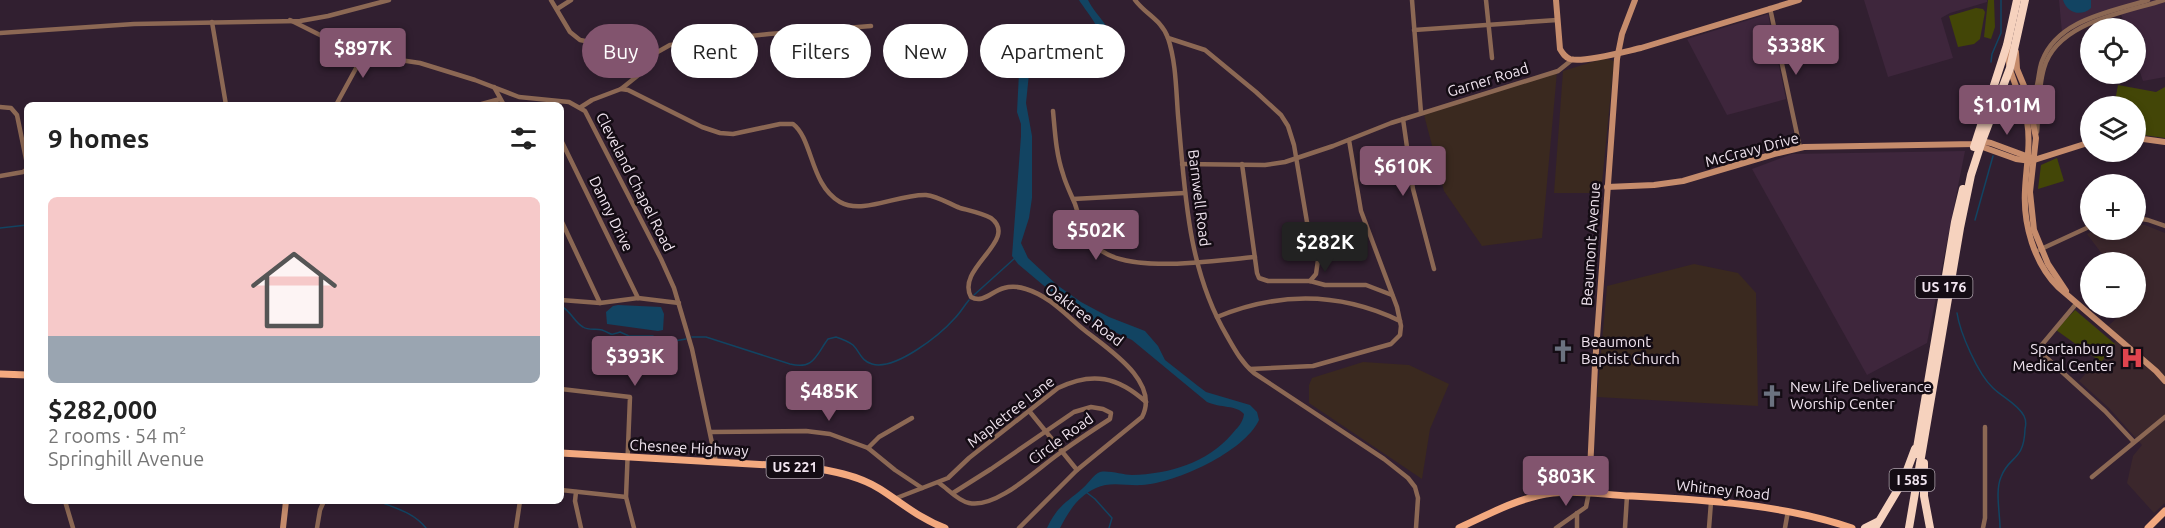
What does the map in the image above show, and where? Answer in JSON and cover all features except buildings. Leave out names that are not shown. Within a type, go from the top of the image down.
[{"type":"highway","name":"US 176","points":[[1923,432],[1955,222],[2007,45],[2017,0]]},
{"type":"highway","name":"US 176","points":[[1979,144],[2010,68],[2025,0]]},
{"type":"highway","points":[[1865,528],[1876,525],[1903,481],[1923,432]]},
{"type":"highway","points":[[1923,432],[1924,484],[1930,528]]},
{"type":"highway","name":"I 585","points":[[1904,528],[1923,432]]},
{"type":"highway","name":"I 585","points":[[1909,528],[1923,432]]},
{"type":"main road","points":[[0,374],[24,376]]},
{"type":"main road","name":"Chesnee Highway","points":[[564,453],[828,470],[861,480],[880,489],[923,519],[945,528]]},
{"type":"main road","name":"Whitney Road","points":[[1588,492],[1711,502],[1788,512],[1817,517],[1852,528]]},
{"type":"main road","points":[[1459,528],[1521,501],[1552,494],[1588,492]]},
{"type":"main road","points":[[2148,528],[2165,511]]},
{"type":"street","points":[[0,33],[134,24],[319,18],[389,0]]},
{"type":"street","points":[[551,0],[570,32],[582,40]]},
{"type":"street","points":[[556,9],[571,0]]},
{"type":"street","name":"Barnwell Road","points":[[1135,0],[1160,23],[1168,38],[1173,59],[1189,228],[1196,262],[1217,317],[1233,347],[1250,369],[1384,459],[1408,478],[1415,487],[1418,498],[1416,528]]},
{"type":"street","points":[[1412,0],[1421,113]]},
{"type":"street","points":[[1486,0],[1492,58]]},
{"type":"street","points":[[1556,0],[1560,49],[1564,55],[1572,59]]},
{"type":"street","name":"Beaumont Avenue","points":[[1588,492],[1607,186],[1618,53],[1622,34],[1635,0]]},
{"type":"street","name":"Garner Road","points":[[1182,164],[1265,165],[1296,158],[1403,119],[1558,70],[1572,59],[1618,53],[1798,0]]},
{"type":"street","points":[[2027,101],[2034,95],[2044,56],[2062,33],[2084,21],[2148,0]]},
{"type":"street","points":[[2030,159],[2036,138],[2035,117],[2042,73],[2053,48],[2065,36],[2088,24],[2164,0]]},
{"type":"street","points":[[1770,8],[1800,148]]},
{"type":"street","name":"Cleveland Chapel Road","points":[[290,20],[359,53],[420,63],[461,75],[519,97],[569,102],[581,107],[593,123],[651,238],[679,303],[688,332],[716,462]]},
{"type":"street","points":[[1414,30],[1557,20]]},
{"type":"street","points":[[212,22],[225,102]]},
{"type":"street","points":[[581,107],[600,96],[621,89],[641,73],[657,52],[676,44],[770,35]]},
{"type":"street","points":[[1168,38],[1205,50],[1231,70],[1285,121],[1291,132],[1309,234],[1318,261],[1316,274],[1310,281]]},
{"type":"street","points":[[2017,41],[2016,64],[2026,90],[2030,200],[2038,250],[2076,304],[2165,381]]},
{"type":"street","points":[[2007,45],[2010,68],[2035,117]]},
{"type":"street","points":[[338,102],[360,61],[359,53]]},
{"type":"street","points":[[494,87],[502,102]]},
{"type":"street","points":[[2026,90],[2036,88]]},
{"type":"street","name":"Oaktree Road","points":[[621,89],[628,90],[702,127],[720,133],[734,134],[780,124],[793,124],[801,132],[820,181],[836,200],[846,205],[863,207],[884,201],[928,195],[991,218],[998,226],[999,234],[973,272],[968,289],[970,297],[976,300],[984,298],[1008,287],[1028,289],[1044,297],[1118,355],[1140,383],[1146,402]]},
{"type":"street","points":[[2027,101],[2036,100],[2040,96]]},
{"type":"street","points":[[489,102],[500,99]]},
{"type":"street","points":[[0,107],[11,108],[17,115],[24,149]]},
{"type":"street","points":[[1053,111],[1059,162],[1073,199],[1089,238],[1110,257],[1139,263],[1196,262],[1255,257]]},
{"type":"street","points":[[1403,119],[1413,189],[1434,269]]},
{"type":"street","points":[[2146,139],[2165,142]]},
{"type":"street","points":[[1250,369],[1313,366],[1391,344],[1400,335],[1400,321],[1392,295],[1361,211],[1349,140]]},
{"type":"street","name":"McCravy Drive","points":[[1607,186],[1654,185],[1683,181],[1774,153],[1800,148],[1882,144],[1979,144],[2030,159]]},
{"type":"street","points":[[2030,159],[2080,145]]},
{"type":"street","name":"Danny Drive","points":[[564,146],[638,298]]},
{"type":"street","points":[[1242,164],[1257,273],[1262,280],[1310,281],[1325,285],[1366,285],[1392,295]]},
{"type":"street","points":[[0,176],[24,171]]},
{"type":"street","points":[[1073,199],[1185,192]]},
{"type":"street","points":[[2146,220],[2165,226]]},
{"type":"street","points":[[564,226],[600,303]]},
{"type":"street","points":[[2038,250],[2080,231]]},
{"type":"street","points":[[564,300],[600,303],[638,298],[679,303]]},
{"type":"street","points":[[1217,317],[1270,300],[1315,298],[1359,304],[1400,321]]},
{"type":"street","points":[[2076,304],[2039,351],[2105,411],[2134,442]]},
{"type":"street","points":[[2149,366],[2165,386]]},
{"type":"street","name":"Mapletree Lane","points":[[894,500],[948,478],[969,458],[1059,388],[1075,381],[1093,378],[1119,383],[1146,402]]},
{"type":"street","points":[[564,389],[630,397],[626,497],[634,528]]},
{"type":"street","points":[[1019,528],[1077,470],[1140,420],[1144,414],[1146,402]]},
{"type":"street","name":"Circle Road","points":[[939,483],[953,493],[969,503],[995,498],[1016,486],[1062,451],[1110,419],[1110,412],[1097,407],[1079,409],[953,493]]},
{"type":"street","points":[[1030,412],[1077,470]]},
{"type":"street","points":[[2092,477],[2165,417]]},
{"type":"street","points":[[868,448],[879,437],[912,418]]},
{"type":"street","points":[[1983,528],[1985,518],[1985,427]]},
{"type":"street","points":[[711,432],[818,432],[842,437],[868,448],[902,476],[922,488]]},
{"type":"street","points":[[564,490],[626,497]]},
{"type":"street","points":[[576,492],[575,501],[581,528]]},
{"type":"street","points":[[1556,528],[1586,507],[1588,492]]},
{"type":"street","points":[[1626,528],[1627,496]]},
{"type":"street","points":[[1709,528],[1711,502]]},
{"type":"street","points":[[66,504],[73,528]]},
{"type":"street","points":[[282,528],[286,504]]},
{"type":"street","points":[[317,528],[323,504]]},
{"type":"street","points":[[516,528],[520,504]]},
{"type":"street","points":[[1785,528],[1788,512]]},
{"type":"street","points":[[1577,513],[1577,528]]},
{"type":"shaded area","points":[[1864,0],[1987,0],[1987,2],[1941,18],[1953,58],[1888,77]]},
{"type":"shaded area","points":[[1988,0],[1994,0],[1995,27],[1991,39],[1984,37]]},
{"type":"shaded area","points":[[2059,0],[2165,0],[2165,77],[2146,80],[2146,18],[2122,18],[2121,14],[2109,18],[2080,18],[2080,27],[2062,33]]},
{"type":"shaded area","points":[[1976,8],[1983,9],[1985,12],[1980,39],[1974,44],[1958,47],[1949,16]]},
{"type":"shaded area","points":[[1768,14],[1786,99],[1727,115],[1687,39]]},
{"type":"shaded area","points":[[1605,58],[1614,61],[1601,193],[1554,193],[1563,71]]},
{"type":"shaded area","points":[[1557,72],[1542,238],[1482,246],[1444,191],[1424,115]]},
{"type":"shaded area","points":[[2118,85],[2156,92],[2165,87],[2165,138],[2146,135],[2146,96],[2116,96]]},
{"type":"shaded area","points":[[1965,151],[1927,343],[1867,375],[1752,169],[1792,154]]},
{"type":"shaded area","points":[[2057,158],[2064,181],[2038,189],[2041,165]]},
{"type":"shaded area","name":"Spartanburg Medical Center","points":[[2146,225],[2165,233],[2165,503],[2154,513],[2127,483],[2133,456],[2142,445],[2109,408],[2079,381],[2120,336],[2108,326],[2117,318],[2146,318],[2146,252],[2100,252],[2092,240],[2146,240]]},
{"type":"shaded area","points":[[1694,264],[1738,273],[1756,293],[1758,406],[1597,397],[1607,286]]},
{"type":"shaded area","points":[[2075,310],[2080,314],[2080,318],[2084,318],[2115,344],[2101,362],[2056,330]]},
{"type":"shaded area","points":[[1363,362],[1409,365],[1449,384],[1430,429],[1422,479],[1309,403],[1309,385],[1312,378]]},
{"type":"water","points":[[1079,0],[1088,0],[1105,24],[1095,24]]},
{"type":"water","points":[[2063,0],[2091,0],[2091,8],[2079,13],[2071,11]]},
{"type":"water","points":[[1019,78],[1029,78],[1026,103],[1032,136],[1032,198],[1029,218],[1021,243],[1028,258],[1057,285],[1081,302],[1109,317],[1145,331],[1158,346],[1165,360],[1206,392],[1250,405],[1257,412],[1259,420],[1251,432],[1239,443],[1208,464],[1190,472],[1156,483],[1112,484],[1096,488],[1084,495],[1075,505],[1060,528],[1047,528],[1059,509],[1098,473],[1146,474],[1186,465],[1222,444],[1240,425],[1244,414],[1237,409],[1207,402],[1132,340],[1093,322],[1018,264],[1012,256],[1021,136],[1021,124],[1017,112]]},
{"type":"water","points":[[618,305],[661,307],[664,314],[663,330],[607,324],[606,312]]},
{"type":"waterway","points":[[1991,62],[2001,33],[2001,0]]},
{"type":"waterway","points":[[1975,220],[1993,156]]},
{"type":"waterway","points":[[0,228],[24,225]]},
{"type":"waterway","points":[[974,295],[1015,258]]},
{"type":"waterway","points":[[692,337],[706,337],[798,365],[809,363],[817,356],[828,339],[836,337],[853,345],[868,363],[882,365],[904,357],[928,342],[959,314],[969,300]]},
{"type":"waterway","points":[[564,308],[580,325],[588,329],[600,329],[612,334],[620,332],[629,336],[653,336],[663,343],[686,339]]},
{"type":"waterway","points":[[1957,313],[1966,342],[1981,373],[1993,388],[2018,408],[2025,419],[2022,447],[2004,470],[1999,483],[2000,528]]},
{"type":"waterway","points":[[1086,492],[1112,518],[1109,528]]},
{"type":"waterway","points":[[386,504],[410,515],[426,528]]},
{"type":"place","name":"Beaumont Baptist Church","points":[[1563,351]]},
{"type":"place","name":"Spartanburg Medical Center","points":[[2132,358]]},
{"type":"place","name":"New Life Deliverance Worship Center","points":[[1772,396]]}]
